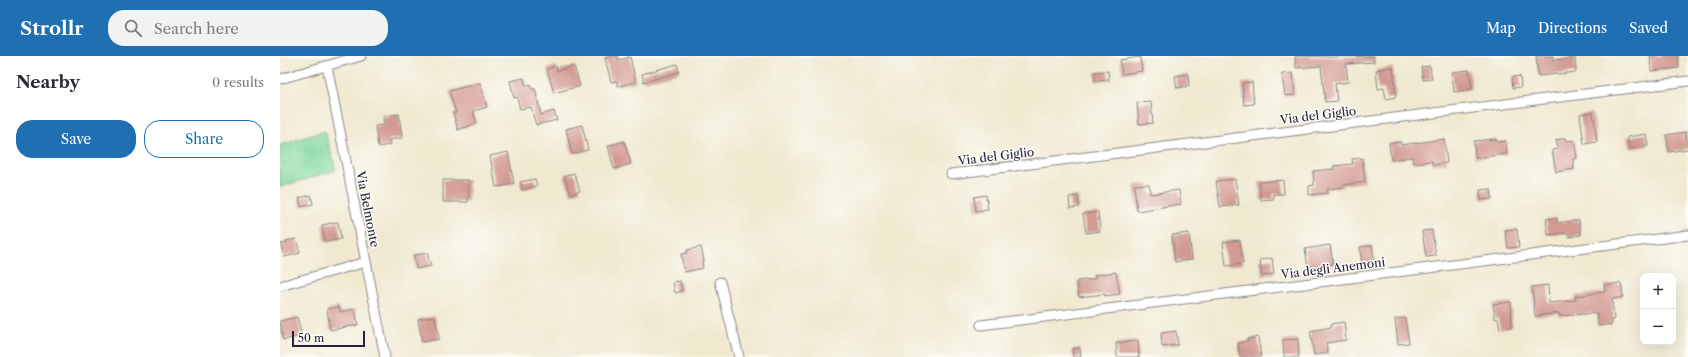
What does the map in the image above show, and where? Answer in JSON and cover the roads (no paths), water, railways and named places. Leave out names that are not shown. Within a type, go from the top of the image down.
[{"type":"street","points":[[280,79],[362,56]]},
{"type":"street","name":"Via Belmonte","points":[[327,66],[386,357]]},
{"type":"street","name":"Via del Giglio","points":[[951,174],[1688,81]]},
{"type":"street","name":"Via degli Anemoni","points":[[981,325],[1688,235]]},
{"type":"street","points":[[280,286],[366,262]]},
{"type":"street","points":[[720,282],[739,357]]}]
